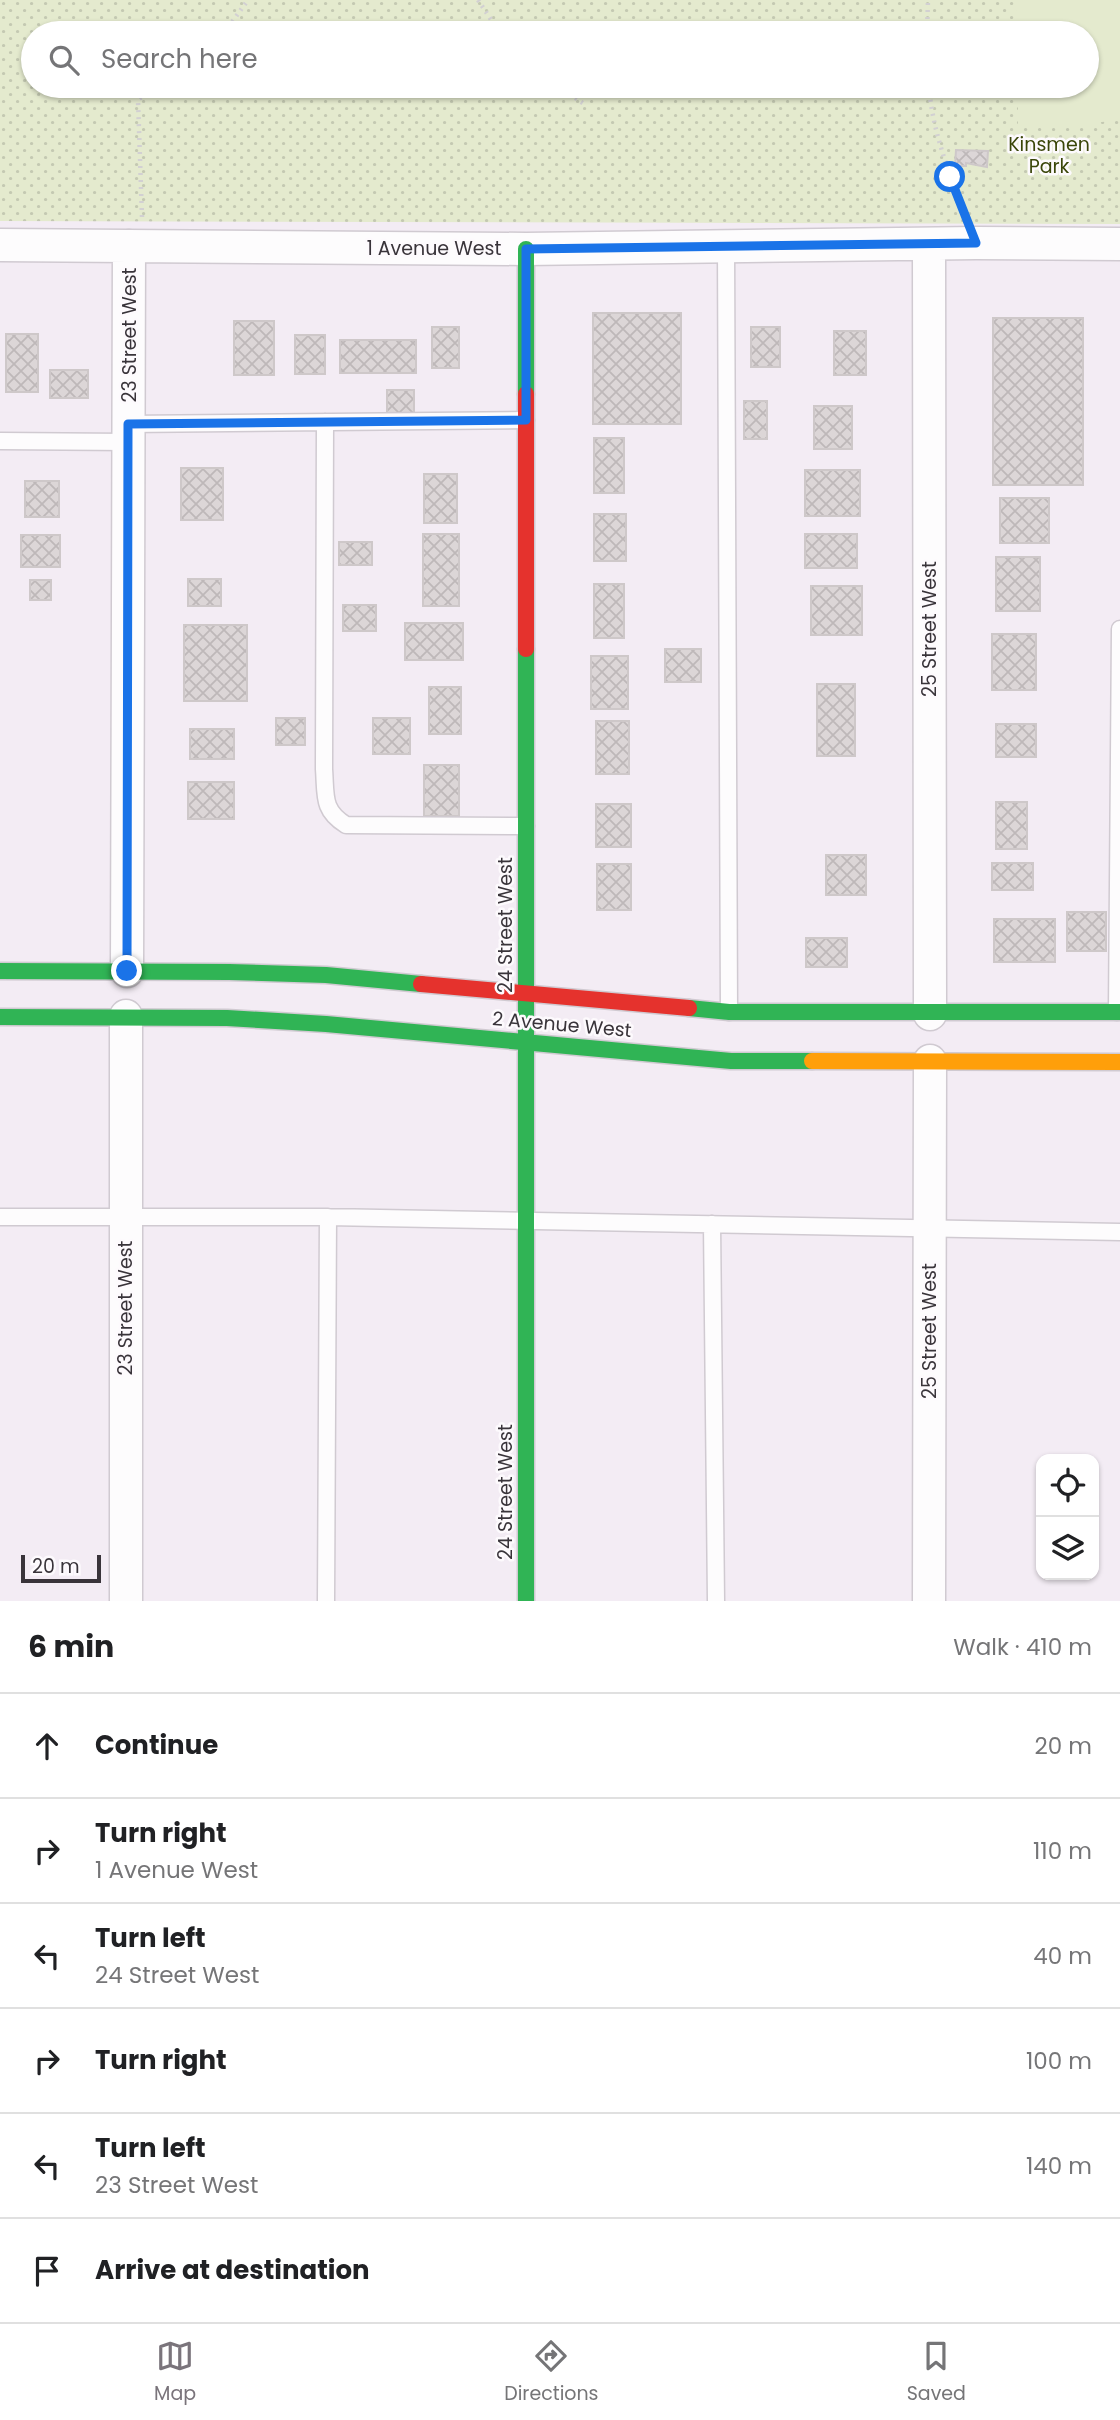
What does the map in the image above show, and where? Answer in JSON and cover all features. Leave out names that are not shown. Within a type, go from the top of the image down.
[{"type":"main road","name":"24 Street West","points":[[526,249],[526,1601]]},
{"type":"main road","name":"2 Avenue West","points":[[0,971],[326,975],[729,1012],[1118,1012]]},
{"type":"main road","name":"2 Avenue West","points":[[0,1017],[227,1018],[526,1041],[731,1061],[1120,1062]]},
{"type":"street","name":"1 Avenue West","points":[[0,245],[526,249],[976,243],[1120,244]]},
{"type":"street","name":"25 Street West","points":[[929,244],[930,1014]]},
{"type":"street","name":"23 Street West","points":[[127,971],[128,433],[136,246]]},
{"type":"street","name":"23 Street West","points":[[126,1016],[126,1601]]},
{"type":"street","name":"25 Street West","points":[[929,1601],[930,1061]]},
{"type":"lane","points":[[726,246],[729,1012]]},
{"type":"lane","points":[[0,440],[326,422],[526,420]]},
{"type":"lane","points":[[326,422],[324,769],[326,800],[332,817],[346,825],[526,826]]},
{"type":"lane","points":[[1118,1012],[1120,629]]},
{"type":"lane","points":[[0,1217],[328,1217],[1120,1232]]},
{"type":"lane","points":[[326,1601],[328,1217]]},
{"type":"lane","points":[[712,1224],[716,1601]]},
{"type":"path","points":[[233,21],[248,0]]},
{"type":"path","points":[[478,0],[492,21]]},
{"type":"path","points":[[927,21],[928,0]]},
{"type":"path","points":[[136,246],[138,100],[141,98]]},
{"type":"path","points":[[575,98],[584,104]]},
{"type":"path","points":[[930,98],[950,177],[976,243]]},
{"type":"green space","name":"Kinsmen Park","points":[[0,0],[1120,0],[1120,224],[0,221]]},
{"type":"green space","points":[[1017,0],[1120,0],[1120,119],[1090,124],[1018,124],[1018,98],[1099,98],[1099,21],[1017,21]]},
{"type":"building","points":[[956,150],[988,151],[987,167],[966,163],[966,166],[955,166]]},
{"type":"building","points":[[593,313],[681,313],[681,424],[593,424]]},
{"type":"building","points":[[993,318],[1083,318],[1083,485],[993,485]]},
{"type":"building","points":[[234,321],[274,321],[274,375],[234,375]]},
{"type":"building","points":[[432,327],[459,327],[459,368],[432,368]]},
{"type":"building","points":[[751,327],[780,327],[780,367],[751,367]]},
{"type":"building","points":[[834,331],[866,331],[866,375],[834,375]]},
{"type":"building","points":[[6,334],[38,334],[38,392],[6,392]]},
{"type":"building","points":[[295,335],[325,335],[325,374],[295,374]]},
{"type":"building","points":[[340,340],[416,340],[416,373],[340,373]]},
{"type":"building","points":[[50,370],[88,370],[88,398],[50,398]]},
{"type":"building","points":[[387,390],[414,390],[414,413],[387,413]]},
{"type":"building","points":[[744,401],[767,401],[767,439],[744,439]]},
{"type":"building","points":[[814,406],[852,406],[852,449],[814,449]]},
{"type":"building","points":[[594,438],[624,438],[624,493],[594,493]]},
{"type":"building","points":[[181,468],[223,468],[223,520],[181,520]]},
{"type":"building","points":[[805,470],[860,470],[860,516],[805,516]]},
{"type":"building","points":[[424,474],[457,474],[457,523],[424,523]]},
{"type":"building","points":[[25,481],[59,481],[59,517],[25,517]]},
{"type":"building","points":[[1000,498],[1049,498],[1049,543],[1000,543]]},
{"type":"building","points":[[594,514],[626,514],[626,561],[594,561]]},
{"type":"building","points":[[423,534],[459,534],[459,606],[423,606]]},
{"type":"building","points":[[805,534],[857,534],[857,568],[805,568]]},
{"type":"building","points":[[21,535],[60,535],[60,567],[21,567]]},
{"type":"building","points":[[339,542],[372,542],[372,565],[339,565]]},
{"type":"building","points":[[996,557],[1040,557],[1040,611],[996,611]]},
{"type":"building","points":[[188,579],[221,579],[221,606],[188,606]]},
{"type":"building","points":[[30,580],[51,580],[51,600],[30,600]]},
{"type":"building","points":[[594,584],[624,584],[624,638],[594,638]]},
{"type":"building","points":[[811,586],[862,586],[862,635],[811,635]]},
{"type":"building","points":[[343,605],[376,605],[376,631],[343,631]]},
{"type":"building","points":[[405,623],[463,623],[463,660],[405,660]]},
{"type":"building","points":[[184,625],[247,625],[247,701],[184,701]]},
{"type":"building","points":[[992,634],[1036,634],[1036,690],[992,690]]},
{"type":"building","points":[[665,649],[701,649],[701,682],[665,682]]},
{"type":"building","points":[[591,656],[628,656],[628,709],[591,709]]},
{"type":"building","points":[[817,684],[855,684],[855,756],[817,756]]},
{"type":"building","points":[[429,687],[461,687],[461,734],[429,734]]},
{"type":"building","points":[[276,718],[305,718],[305,745],[276,745]]},
{"type":"building","points":[[373,718],[410,718],[410,754],[373,754]]},
{"type":"building","points":[[596,721],[629,721],[629,774],[596,774]]},
{"type":"building","points":[[996,724],[1036,724],[1036,757],[996,757]]},
{"type":"building","points":[[190,729],[234,729],[234,759],[190,759]]},
{"type":"building","points":[[424,765],[459,765],[459,816],[424,816]]},
{"type":"building","points":[[188,782],[234,782],[234,819],[188,819]]},
{"type":"building","points":[[996,802],[1027,802],[1027,849],[996,849]]},
{"type":"building","points":[[596,804],[631,804],[631,847],[596,847]]},
{"type":"building","points":[[826,855],[866,855],[866,895],[826,895]]},
{"type":"building","points":[[992,863],[1033,863],[1033,890],[992,890]]},
{"type":"building","points":[[597,864],[631,864],[631,910],[597,910]]},
{"type":"building","points":[[1067,912],[1106,912],[1106,951],[1067,951]]},
{"type":"building","points":[[994,919],[1055,919],[1055,962],[994,962]]},
{"type":"building","points":[[806,938],[847,938],[847,967],[806,967]]},
{"type":"traffic: fast","points":[[526,249],[526,394]]},
{"type":"traffic: fast","points":[[526,649],[526,1601]]},
{"type":"traffic: fast","points":[[0,971],[229,972],[326,975],[421,984]]},
{"type":"traffic: fast","points":[[689,1008],[729,1012],[1120,1012]]},
{"type":"traffic: fast","points":[[0,1017],[227,1018],[326,1024],[731,1061],[812,1061]]},
{"type":"traffic: slow","points":[[812,1061],[1120,1062]]},
{"type":"traffic: jam","points":[[526,394],[526,649]]},
{"type":"traffic: jam","points":[[421,984],[689,1008]]},
{"type":"route","points":[[127,971],[128,424],[526,420],[526,249],[976,243],[950,177]]}]
